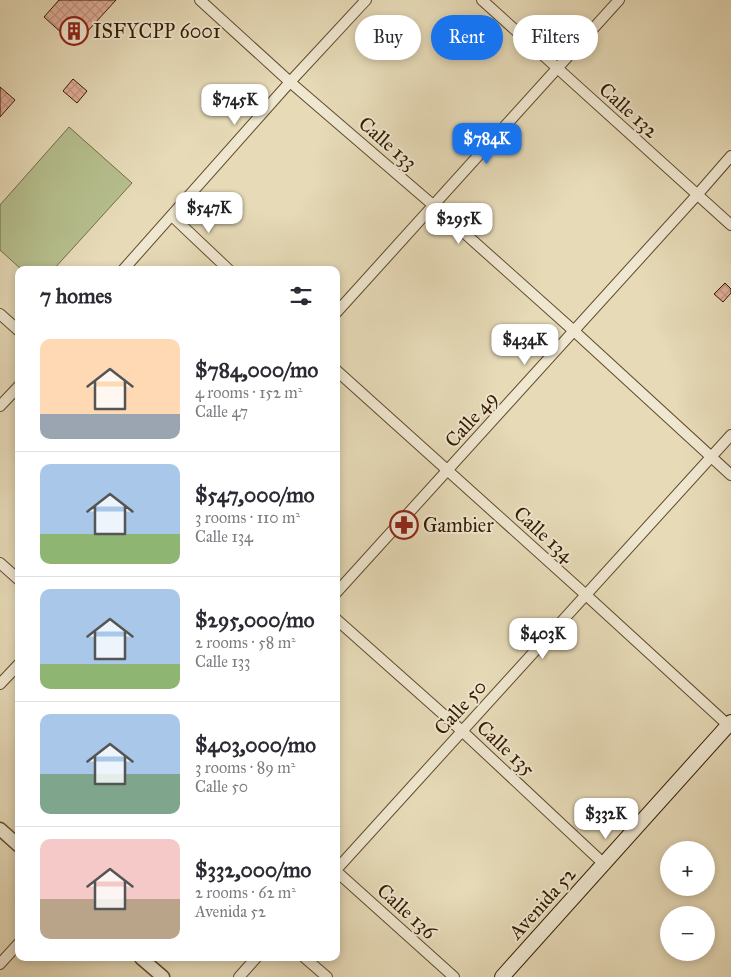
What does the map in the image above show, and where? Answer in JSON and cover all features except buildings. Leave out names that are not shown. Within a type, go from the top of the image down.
[{"type":"main road","name":"Avenida 52","points":[[502,977],[729,724]]},
{"type":"street","name":"Calle 133","points":[[200,0],[290,82],[434,205],[731,475]]},
{"type":"street","points":[[127,266],[290,82],[366,0]]},
{"type":"street","name":"Calle 132","points":[[482,0],[731,225]]},
{"type":"street","points":[[340,309],[619,0]]},
{"type":"street","name":"Calle 49","points":[[340,589],[731,156]]},
{"type":"street","points":[[172,216],[225,266]]},
{"type":"street","points":[[0,314],[15,327]]},
{"type":"street","name":"Calle 134","points":[[340,374],[729,724]]},
{"type":"street","points":[[0,406],[15,390]]},
{"type":"street","name":"Calle 50","points":[[340,866],[731,434]]},
{"type":"street","points":[[0,562],[15,576]]},
{"type":"street","name":"Calle 135","points":[[340,623],[462,731],[604,864]]},
{"type":"street","points":[[0,684],[15,668]]},
{"type":"street","points":[[0,829],[15,842]]},
{"type":"street","name":"Calle 136","points":[[340,874],[454,977]]},
{"type":"street","points":[[0,964],[15,948]]},
{"type":"street","points":[[144,961],[163,977]]},
{"type":"street","points":[[239,977],[253,961]]},
{"type":"street","points":[[308,961],[327,977]]},
{"type":"green space","points":[[69,127],[132,183],[57,266],[18,266],[0,250],[0,205]]},
{"type":"place","name":"ISFYCPP 6001","points":[[74,31]]},
{"type":"place","name":"Gambier","points":[[404,525]]}]
